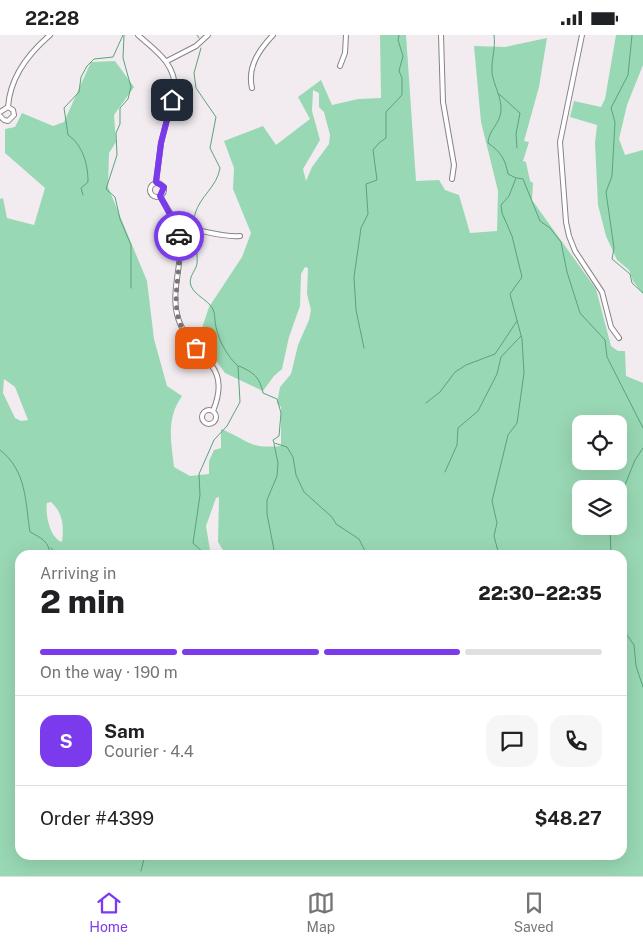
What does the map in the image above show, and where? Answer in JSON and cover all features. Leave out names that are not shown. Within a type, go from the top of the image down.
[{"type":"street","points":[[0,112],[8,107],[22,65],[50,35]]},
{"type":"street","points":[[138,35],[167,61],[173,72],[175,89],[161,143],[156,182]]},
{"type":"street","points":[[167,61],[196,46],[208,35]]},
{"type":"street","points":[[252,88],[250,77],[255,60],[273,35]]},
{"type":"street","points":[[340,66],[346,53],[346,35]]},
{"type":"street","points":[[441,35],[444,102],[454,165],[452,179]]},
{"type":"street","points":[[582,35],[560,142],[566,221],[569,236],[576,251],[602,292],[611,327],[620,338]]},
{"type":"street","points":[[0,116],[6,121],[12,119],[14,112],[8,107]]},
{"type":"street","points":[[156,182],[164,187],[160,196]]},
{"type":"street","points":[[156,182],[151,185],[150,192],[154,196],[160,196]]},
{"type":"street","points":[[160,196],[178,229],[180,251],[176,310],[184,335],[212,365],[219,379],[219,391],[212,411]]},
{"type":"street","points":[[178,229],[187,228],[225,237],[240,236]]},
{"type":"green space","points":[[380,35],[406,35],[416,181],[439,180],[445,190],[459,195],[470,233],[497,231],[498,191],[481,122],[474,46],[505,47],[547,38],[539,87],[524,141],[529,142],[523,161],[526,162],[530,181],[533,183],[532,200],[596,289],[611,346],[618,351],[625,351],[626,376],[643,383],[643,876],[0,876],[0,199],[3,198],[7,218],[34,225],[45,188],[5,153],[5,129],[15,127],[22,113],[53,126],[64,122],[91,62],[115,61],[134,87],[114,115],[116,142],[109,153],[108,187],[147,281],[154,339],[167,386],[182,396],[172,421],[172,448],[174,467],[190,476],[209,474],[209,461],[214,450],[221,448],[221,429],[254,445],[281,446],[281,407],[277,403],[280,387],[291,374],[298,345],[309,320],[311,310],[307,294],[308,268],[305,267],[301,274],[300,306],[289,337],[282,369],[263,391],[225,373],[199,337],[209,307],[242,257],[251,233],[233,189],[234,168],[224,141],[263,126],[276,145],[310,119],[298,97],[321,80],[332,105],[358,99],[381,98]],"holes":[[[313,90],[319,93],[319,107],[324,112],[330,135],[329,144],[312,167],[306,181],[303,169],[320,140],[312,111]],[[4,379],[15,387],[28,420],[21,421],[15,418],[3,393]],[[51,502],[58,511],[63,525],[62,542],[51,531],[47,508],[47,503]]]},
{"type":"green space","points":[[616,35],[643,35],[643,65],[627,105],[619,139],[625,155],[643,150],[643,294],[633,281],[629,270],[617,260],[606,236],[598,205],[595,143],[597,125],[570,117],[574,101],[601,107],[605,99]]},
{"type":"waterway","points":[[83,195],[81,188],[88,182],[86,162],[81,150],[68,135],[64,108],[79,92],[81,77],[87,66],[94,59],[113,57],[123,35]]},
{"type":"waterway","points":[[124,35],[123,58],[131,87],[128,99],[120,108],[120,124],[116,133],[117,155],[106,189],[115,197],[120,219],[131,245],[131,288]]},
{"type":"waterway","points":[[364,348],[356,310],[354,277],[361,228],[368,214],[366,184],[377,180],[373,150],[386,138],[386,112],[402,95],[402,78],[399,71],[403,56],[398,40],[399,35]]},
{"type":"waterway","points":[[494,35],[492,73],[501,111],[499,120],[490,135],[488,143],[502,156],[508,174],[516,178],[509,196],[501,205],[502,213],[512,236],[522,277],[510,294],[522,339],[524,373],[517,423],[508,435],[492,501],[497,523],[494,536],[498,550]]},
{"type":"waterway","points":[[632,35],[628,75],[611,108],[615,122],[612,176],[606,192],[614,248],[612,259],[630,274],[632,283],[643,293]]},
{"type":"waterway","points":[[201,48],[194,73],[196,88],[216,117],[210,148],[220,168],[216,181],[197,208],[193,221],[197,264],[190,283],[195,292],[212,307],[221,343],[230,358],[238,366],[240,402],[227,426],[214,440],[199,474],[200,495],[193,543],[201,550]]},
{"type":"waterway","points":[[499,94],[520,113],[516,134],[517,148]]},
{"type":"waterway","points":[[517,178],[523,179],[540,221],[550,228],[561,242],[567,272],[580,313],[605,340],[607,357],[643,428]]},
{"type":"waterway","points":[[426,403],[440,392],[455,372],[466,365],[495,354],[517,321]]},
{"type":"waterway","points":[[445,472],[457,445],[458,428],[478,411],[497,374],[501,357],[521,336]]},
{"type":"waterway","points":[[239,366],[255,376],[260,383],[263,393],[277,399],[281,413],[279,436],[273,440],[274,443],[287,447],[293,457],[296,475],[304,492],[332,517],[336,524],[359,539],[364,550]]},
{"type":"waterway","points":[[274,444],[278,463],[277,476],[267,500],[267,514],[274,550]]},
{"type":"waterway","points":[[627,480],[635,460],[643,448]]},
{"type":"waterway","points":[[0,450],[9,458],[20,477],[30,532],[41,538],[50,550]]},
{"type":"waterway","points":[[610,535],[611,550]]},
{"type":"waterway","points":[[627,635],[634,645],[636,666],[643,687]]},
{"type":"waterway","points":[[141,871],[144,860]]},
{"type":"way so far","points":[[179,236],[180,251],[175,302],[177,317],[184,335],[196,348]]},
{"type":"route","points":[[172,100],[161,143],[156,182],[164,187],[160,196],[178,229],[179,236]]}]
